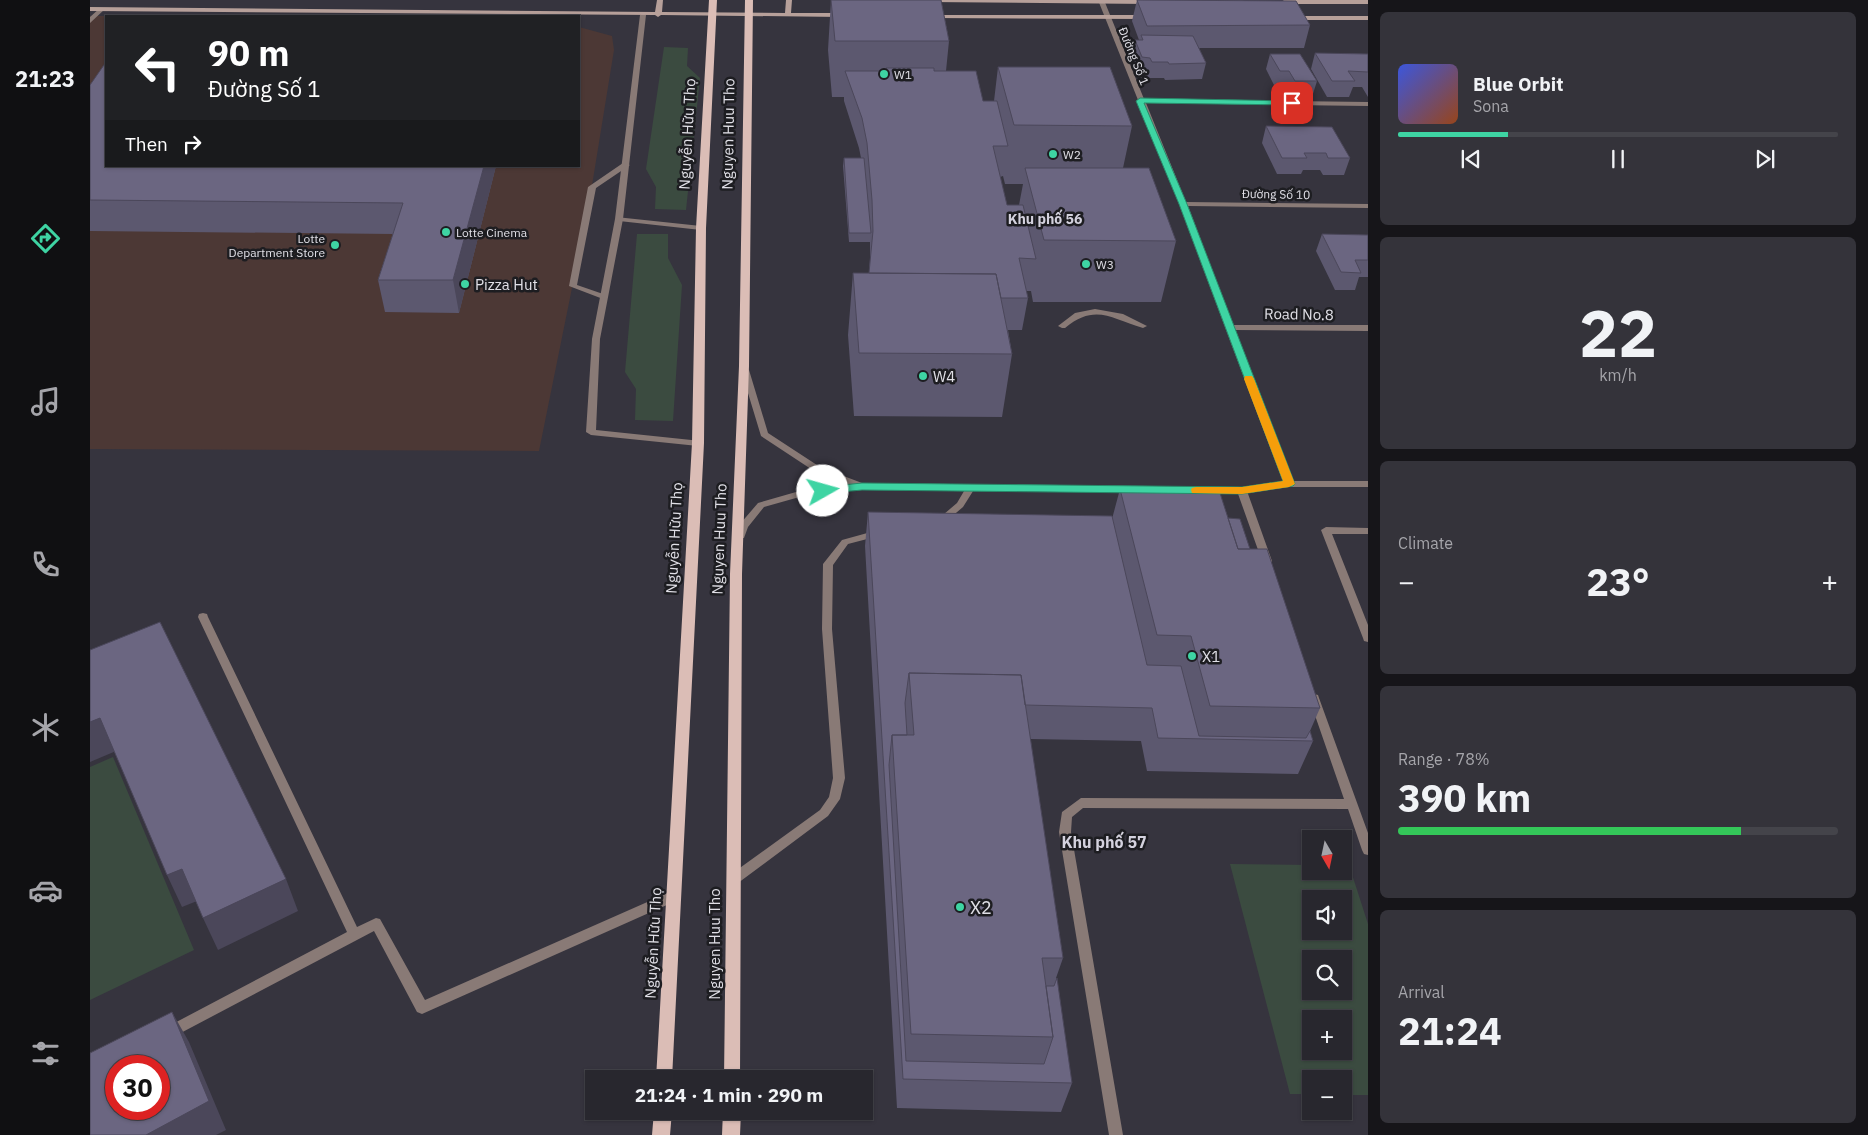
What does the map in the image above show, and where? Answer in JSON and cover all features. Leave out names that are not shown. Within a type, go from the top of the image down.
[{"type":"main road","points":[[102,9],[110,0]]},
{"type":"main road","points":[[658,15],[660,0]]},
{"type":"main road","name":"Nguyễn Hữu Thọ","points":[[664,1070],[698,444],[701,228],[710,15],[713,0]]},
{"type":"main road","name":"Nguyen Huu Tho","points":[[732,1070],[736,574],[744,366],[749,0]]},
{"type":"main road","points":[[788,15],[789,0]]},
{"type":"main road","points":[[924,0],[1155,2]]},
{"type":"main road","points":[[1279,2],[1368,2]]},
{"type":"main road","points":[[90,9],[847,15]]},
{"type":"main road","points":[[926,16],[1153,17]]},
{"type":"main road","points":[[1290,18],[1368,18]]},
{"type":"main road","points":[[661,1135],[662,1120]]},
{"type":"main road","points":[[731,1135],[732,1120]]},
{"type":"street","name":"Đường Số 1","points":[[1101,1],[1183,204],[1289,484]]},
{"type":"street","points":[[90,21],[102,9]]},
{"type":"street","points":[[643,14],[619,219],[596,339],[592,432],[698,444]]},
{"type":"street","points":[[1140,101],[1368,104]]},
{"type":"street","points":[[603,297],[573,286],[592,187],[626,165]]},
{"type":"street","name":"Đường Số 10","points":[[1183,204],[1368,206]]},
{"type":"street","points":[[619,219],[701,228]]},
{"type":"street","points":[[1062,326],[1078,315],[1102,312],[1128,318],[1143,326]]},
{"type":"street","name":"Road No.8","points":[[1229,327],[1368,328]]},
{"type":"street","points":[[744,366],[764,434],[817,469],[862,486]]},
{"type":"street","points":[[1199,490],[1242,491],[1289,484],[1368,484]]},
{"type":"street","points":[[736,574],[743,526],[761,505],[803,493],[862,486],[1142,490]]},
{"type":"street","points":[[932,529],[960,505],[970,488]]},
{"type":"street","points":[[1242,491],[1271,574]]},
{"type":"street","points":[[1368,531],[1326,530],[1368,638]]},
{"type":"street","points":[[734,879],[824,813],[834,800],[839,778],[827,630],[828,564],[844,542],[871,535],[890,536]]},
{"type":"street","points":[[203,617],[354,934]]},
{"type":"street","points":[[1310,684],[1368,850]]},
{"type":"street","points":[[1116,1135],[1065,832],[1066,815],[1081,803],[1352,804]]},
{"type":"street","points":[[160,1037],[376,923],[422,1008],[674,896]]},
{"type":"shaded area","name":"Lotte Department Store","points":[[90,16],[105,16],[105,167],[580,167],[580,27],[612,36],[614,50],[589,204],[539,451],[90,449]]},
{"type":"green space","points":[[664,47],[688,48],[687,66],[700,78],[686,210],[655,209],[656,187],[646,169]]},
{"type":"green space","points":[[637,234],[668,234],[668,258],[682,285],[673,421],[635,420],[636,389],[625,372]]},
{"type":"green space","points":[[113,757],[194,950],[90,1000],[90,767]]},
{"type":"green space","points":[[1230,864],[1302,865],[1302,880],[1352,880],[1352,874],[1368,924],[1368,1095],[1352,1095],[1352,1070],[1302,1070],[1302,1094],[1290,1094]]},
{"type":"building","points":[[831,0],[941,0],[949,41],[835,41]]},
{"type":"building","points":[[1137,0],[1296,1],[1310,25],[1147,26]]},
{"type":"building","points":[[1141,35],[1193,36],[1206,63],[1169,64],[1168,62],[1152,62],[1150,58],[1142,57],[1135,40],[1143,40]]},
{"type":"building","points":[[1315,53],[1368,54],[1368,72],[1348,71],[1355,81],[1332,81]]},
{"type":"building","points":[[1270,54],[1300,54],[1317,81],[1295,81],[1289,71],[1280,71]]},
{"type":"building","points":[[105,63],[105,167],[484,167],[453,280],[378,280],[403,203],[90,200],[90,85]]},
{"type":"building","points":[[998,67],[1110,67],[1132,126],[1014,125]]},
{"type":"building","points":[[886,68],[934,68],[934,71],[976,71],[983,101],[997,101],[1008,146],[993,146],[1007,205],[1023,205],[1036,259],[1019,258],[1028,298],[1001,298],[996,274],[869,273],[873,231],[867,143],[862,118],[845,71],[887,71]]},
{"type":"building","points":[[1266,126],[1332,127],[1350,158],[1328,158],[1326,153],[1304,153],[1307,158],[1282,158]]},
{"type":"building","points":[[844,158],[864,158],[871,233],[849,233]]},
{"type":"building","points":[[1025,168],[1149,168],[1176,241],[1044,240]]},
{"type":"building","points":[[1322,234],[1368,235],[1368,260],[1355,260],[1361,273],[1341,272]]},
{"type":"building","points":[[853,273],[996,274],[1012,354],[859,353]]},
{"type":"building","points":[[1120,489],[1219,490],[1238,549],[1267,549],[1320,708],[1210,706],[1191,636],[1157,635]]},
{"type":"building","points":[[868,512],[1112,516],[1147,665],[1181,666],[1199,736],[1306,738],[1310,731],[1313,741],[1158,738],[1152,708],[1025,705],[1021,675],[909,673],[905,703],[907,735],[892,735],[889,765],[906,1061],[1044,1064],[1053,1037],[1046,986],[1054,986],[1057,978],[1072,1083],[903,1079]]},
{"type":"building","points":[[1228,518],[1240,519],[1250,549],[1238,549]]},
{"type":"building","points":[[160,622],[286,879],[203,918],[182,869],[167,875],[100,718],[90,722],[90,650]]},
{"type":"building","name":"X2","points":[[909,673],[1021,675],[1063,958],[1042,958],[1053,1037],[911,1034],[892,735],[914,735]]},
{"type":"building","points":[[172,1012],[209,1101],[146,1135],[90,1135],[90,1053]]},
{"type":"slow traffic","points":[[1196,490],[1242,491],[1289,484],[1249,379]]},
{"type":"place","name":"W1","points":[[884,74]]},
{"type":"place","name":"W2","points":[[1053,154]]},
{"type":"place","name":"Lotte Cinema","points":[[446,232]]},
{"type":"place","name":"Lotte Department Store","points":[[335,245]]},
{"type":"place","name":"W3","points":[[1086,264]]},
{"type":"place","name":"Pizza Hut","points":[[465,284]]},
{"type":"place","name":"W4","points":[[923,376]]},
{"type":"place","name":"X1","points":[[1192,656]]},
{"type":"place","name":"X2","points":[[960,907]]},
{"type":"district","name":"Khu phố 56","points":[[1045,219]]},
{"type":"district","name":"Khu phố 57","points":[[1104,842]]},
{"type":"route","points":[[823,491],[862,486],[1242,491],[1289,484],[1183,204],[1140,101],[1292,103]]}]
